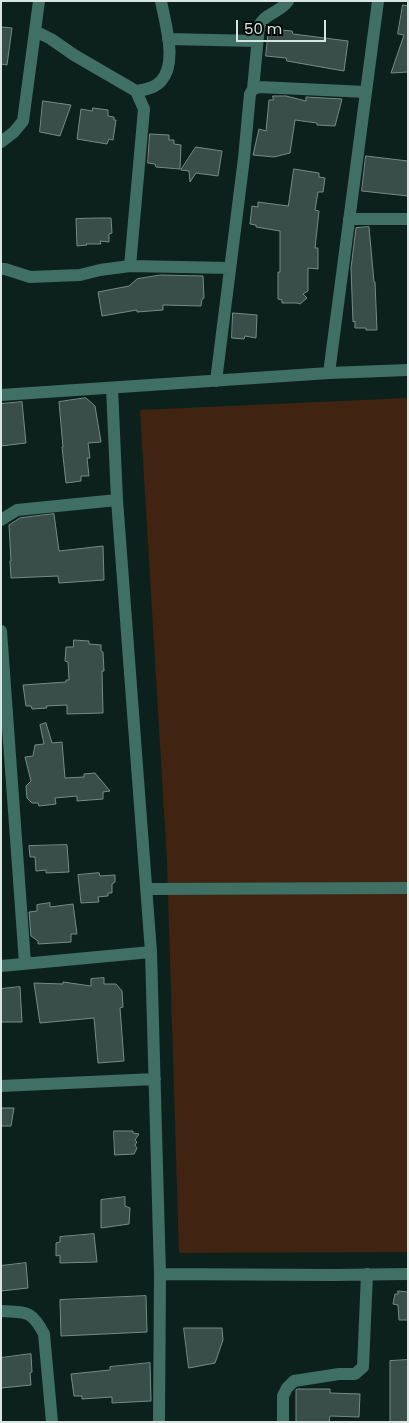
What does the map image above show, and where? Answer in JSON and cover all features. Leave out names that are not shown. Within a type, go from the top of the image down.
[{"type":"street","points":[[1,142],[14,132],[23,121],[40,1]]},
{"type":"street","points":[[136,91],[153,88],[162,81],[168,68],[170,47],[161,1]]},
{"type":"street","points":[[216,380],[244,158],[250,94],[253,88],[258,26],[264,19],[288,4],[288,1]]},
{"type":"street","points":[[329,373],[378,1]]},
{"type":"street","points":[[35,31],[136,91],[144,109],[130,266]]},
{"type":"street","points":[[168,39],[257,40]]},
{"type":"street","points":[[253,88],[366,92]]},
{"type":"street","points":[[349,219],[408,219]]},
{"type":"street","points":[[1,269],[30,277],[80,275],[130,266],[230,268]]},
{"type":"street","points":[[1,395],[329,373],[408,370]]},
{"type":"street","points":[[112,388],[117,500],[151,952],[160,1274],[159,1422]]},
{"type":"street","points":[[1,520],[17,510],[117,500]]},
{"type":"street","points":[[1,631],[25,963]]},
{"type":"street","points":[[146,889],[408,888]]},
{"type":"street","points":[[1,966],[151,952]]},
{"type":"street","points":[[1,1086],[154,1080]]},
{"type":"street","points":[[160,1274],[408,1274]]},
{"type":"street","points":[[283,1422],[283,1396],[287,1388],[294,1381],[339,1374],[355,1374],[363,1367],[367,1274]]},
{"type":"street","points":[[1,1311],[28,1313],[37,1321],[44,1334],[52,1422]]},
{"type":"shaded area","points":[[408,398],[408,1252],[179,1253],[167,861],[140,410]]},
{"type":"building","points":[[403,5],[408,6],[408,72],[391,73],[404,35],[398,34]]},
{"type":"building","points":[[1,27],[12,28],[7,65],[1,64]]},
{"type":"building","points":[[269,29],[348,41],[344,71],[287,61],[286,58],[266,56]]},
{"type":"building","points":[[273,96],[286,96],[306,101],[306,97],[342,99],[335,126],[317,125],[317,123],[295,120],[290,153],[274,157],[253,155],[259,129],[266,131],[269,100],[273,100]]},
{"type":"building","points":[[43,101],[71,105],[60,136],[40,132]]},
{"type":"building","points":[[93,108],[108,110],[108,116],[114,117],[114,120],[116,120],[113,140],[109,139],[107,144],[77,139],[81,109],[92,111]]},
{"type":"building","points":[[150,134],[169,135],[169,140],[174,140],[174,144],[181,145],[180,169],[156,167],[155,164],[148,163]]},
{"type":"building","points":[[196,147],[222,151],[218,176],[196,173],[190,182],[189,171],[181,170]]},
{"type":"building","points":[[366,156],[408,161],[408,196],[362,191]]},
{"type":"building","points":[[294,169],[319,173],[319,177],[325,178],[323,192],[318,192],[315,210],[319,211],[315,248],[318,248],[318,269],[308,268],[308,291],[303,294],[307,298],[300,304],[282,303],[282,300],[278,299],[280,231],[256,227],[256,225],[250,224],[252,206],[258,207],[258,202],[288,206]]},
{"type":"building","points":[[111,218],[112,233],[109,234],[109,242],[100,241],[101,244],[77,246],[76,219]]},
{"type":"building","points":[[369,227],[375,282],[377,330],[355,328],[355,321],[353,322],[351,268],[356,228]]},
{"type":"building","points":[[161,275],[203,276],[204,298],[202,299],[201,306],[163,305],[163,310],[137,312],[137,310],[102,316],[98,292],[129,286],[137,279]]},
{"type":"building","points":[[233,313],[257,315],[256,338],[245,336],[244,339],[232,338]]},
{"type":"building","points":[[86,398],[95,406],[101,442],[88,443],[90,458],[87,458],[89,476],[81,476],[81,481],[66,483],[59,402]]},
{"type":"building","points":[[22,402],[26,443],[1,446],[1,404]]},
{"type":"building","points":[[54,514],[59,551],[103,546],[104,580],[59,583],[58,576],[11,578],[9,525],[20,518]]},
{"type":"building","points":[[74,640],[89,641],[89,644],[101,645],[104,671],[102,671],[103,713],[67,714],[67,705],[32,709],[31,706],[26,706],[23,685],[66,682],[66,680],[69,680],[68,662],[65,661],[66,647],[73,647]]},
{"type":"building","points":[[46,723],[52,743],[62,742],[65,778],[84,777],[84,774],[95,773],[110,791],[103,792],[103,799],[77,801],[77,796],[55,798],[56,804],[39,806],[38,803],[32,803],[27,798],[26,786],[31,781],[25,757],[33,756],[35,745],[44,744],[40,725]]},
{"type":"building","points":[[67,845],[69,872],[46,873],[46,870],[36,871],[35,857],[30,857],[29,846]]},
{"type":"building","points":[[99,873],[100,876],[115,875],[112,893],[108,893],[108,896],[98,897],[99,902],[81,903],[78,875]]},
{"type":"building","points":[[50,903],[50,907],[73,904],[77,934],[71,934],[71,942],[38,944],[38,941],[31,936],[29,912],[37,911],[37,905]]},
{"type":"building","points":[[104,978],[104,984],[116,984],[122,991],[123,1007],[120,1008],[124,1061],[98,1063],[94,1018],[40,1023],[34,983],[63,984],[63,982],[91,986],[91,979]]},
{"type":"building","points":[[20,987],[22,1022],[1,1022],[1,989]]},
{"type":"building","points":[[1,1108],[14,1108],[11,1126],[1,1126]]},
{"type":"building","points":[[114,1131],[133,1131],[133,1133],[139,1134],[135,1140],[137,1148],[134,1154],[115,1155]]},
{"type":"building","points":[[125,1197],[125,1206],[130,1208],[129,1224],[101,1228],[101,1200]]},
{"type":"building","points":[[94,1234],[97,1262],[60,1263],[60,1255],[56,1256],[56,1243],[60,1242],[60,1237]]},
{"type":"building","points":[[26,1263],[28,1288],[1,1291],[1,1266]]},
{"type":"building","points":[[398,1291],[408,1292],[408,1320],[399,1320],[398,1305],[393,1304],[395,1294],[398,1294]]},
{"type":"building","points":[[146,1296],[147,1332],[61,1336],[60,1300]]},
{"type":"building","points":[[184,1328],[222,1328],[223,1340],[215,1363],[189,1368]]},
{"type":"building","points":[[31,1354],[31,1385],[1,1388],[1,1358]]},
{"type":"building","points":[[408,1360],[408,1422],[390,1422],[390,1361]]},
{"type":"building","points":[[150,1363],[151,1401],[112,1403],[112,1397],[82,1399],[82,1396],[74,1396],[71,1374],[110,1370],[110,1367]]},
{"type":"building","points":[[330,1389],[330,1393],[360,1394],[359,1417],[330,1416],[329,1422],[296,1422],[296,1390]]}]
